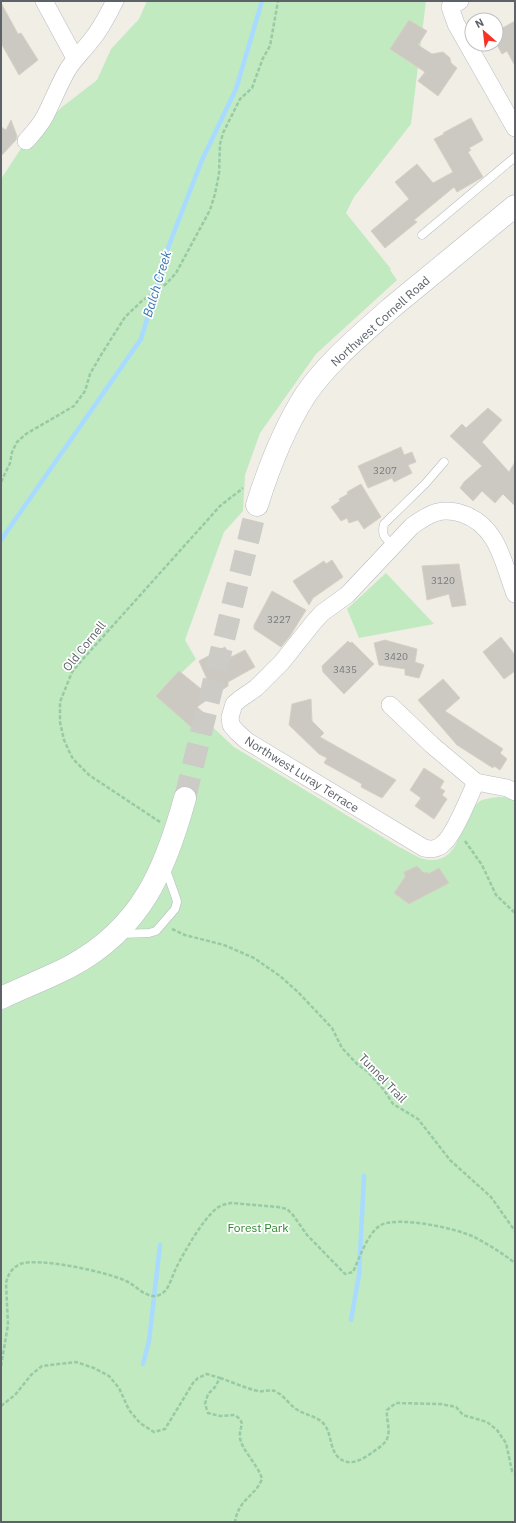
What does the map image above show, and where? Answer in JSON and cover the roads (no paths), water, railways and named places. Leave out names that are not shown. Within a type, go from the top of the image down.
[{"type":"main road","name":"Northwest Cornell Road","points":[[260,495],[273,460],[295,414],[306,395],[329,365],[369,328],[515,206]]},
{"type":"main road","points":[[1,998],[70,966],[116,934],[131,918],[142,903],[163,864],[175,832],[185,798]]},
{"type":"street","points":[[44,1],[75,58]]},
{"type":"street","points":[[26,141],[38,128],[59,84],[75,58],[94,38],[115,1]]},
{"type":"street","points":[[455,4],[456,24],[515,128]]},
{"type":"street","name":"Northwest Luray Terrace","points":[[476,782],[446,843],[440,847],[429,849],[420,846],[247,741],[231,725],[230,717],[234,704],[256,688],[282,662],[322,613],[347,595],[412,526],[425,517],[442,510],[453,511],[472,517],[481,523],[489,531],[495,542],[515,594]]},
{"type":"street","points":[[390,705],[432,745],[476,782],[507,788],[515,792]]},
{"type":"lane","points":[[422,235],[515,157]]},
{"type":"lane","points":[[394,546],[385,538],[382,531],[384,524],[425,484],[444,462]]},
{"type":"lane","points":[[116,934],[149,933],[156,931],[175,909],[177,902],[163,864]]},
{"type":"waterway","name":"Balch Creek","points":[[1,540],[141,339],[169,245],[202,160],[236,89],[262,1]]},
{"type":"waterway","points":[[351,1320],[359,1275],[364,1176]]},
{"type":"waterway","points":[[143,1364],[149,1341],[160,1245]]},
{"type":"tunnel","points":[[185,798],[257,505]]},
{"type":"park label","name":"Forest Park","points":[[258,1227]]}]
